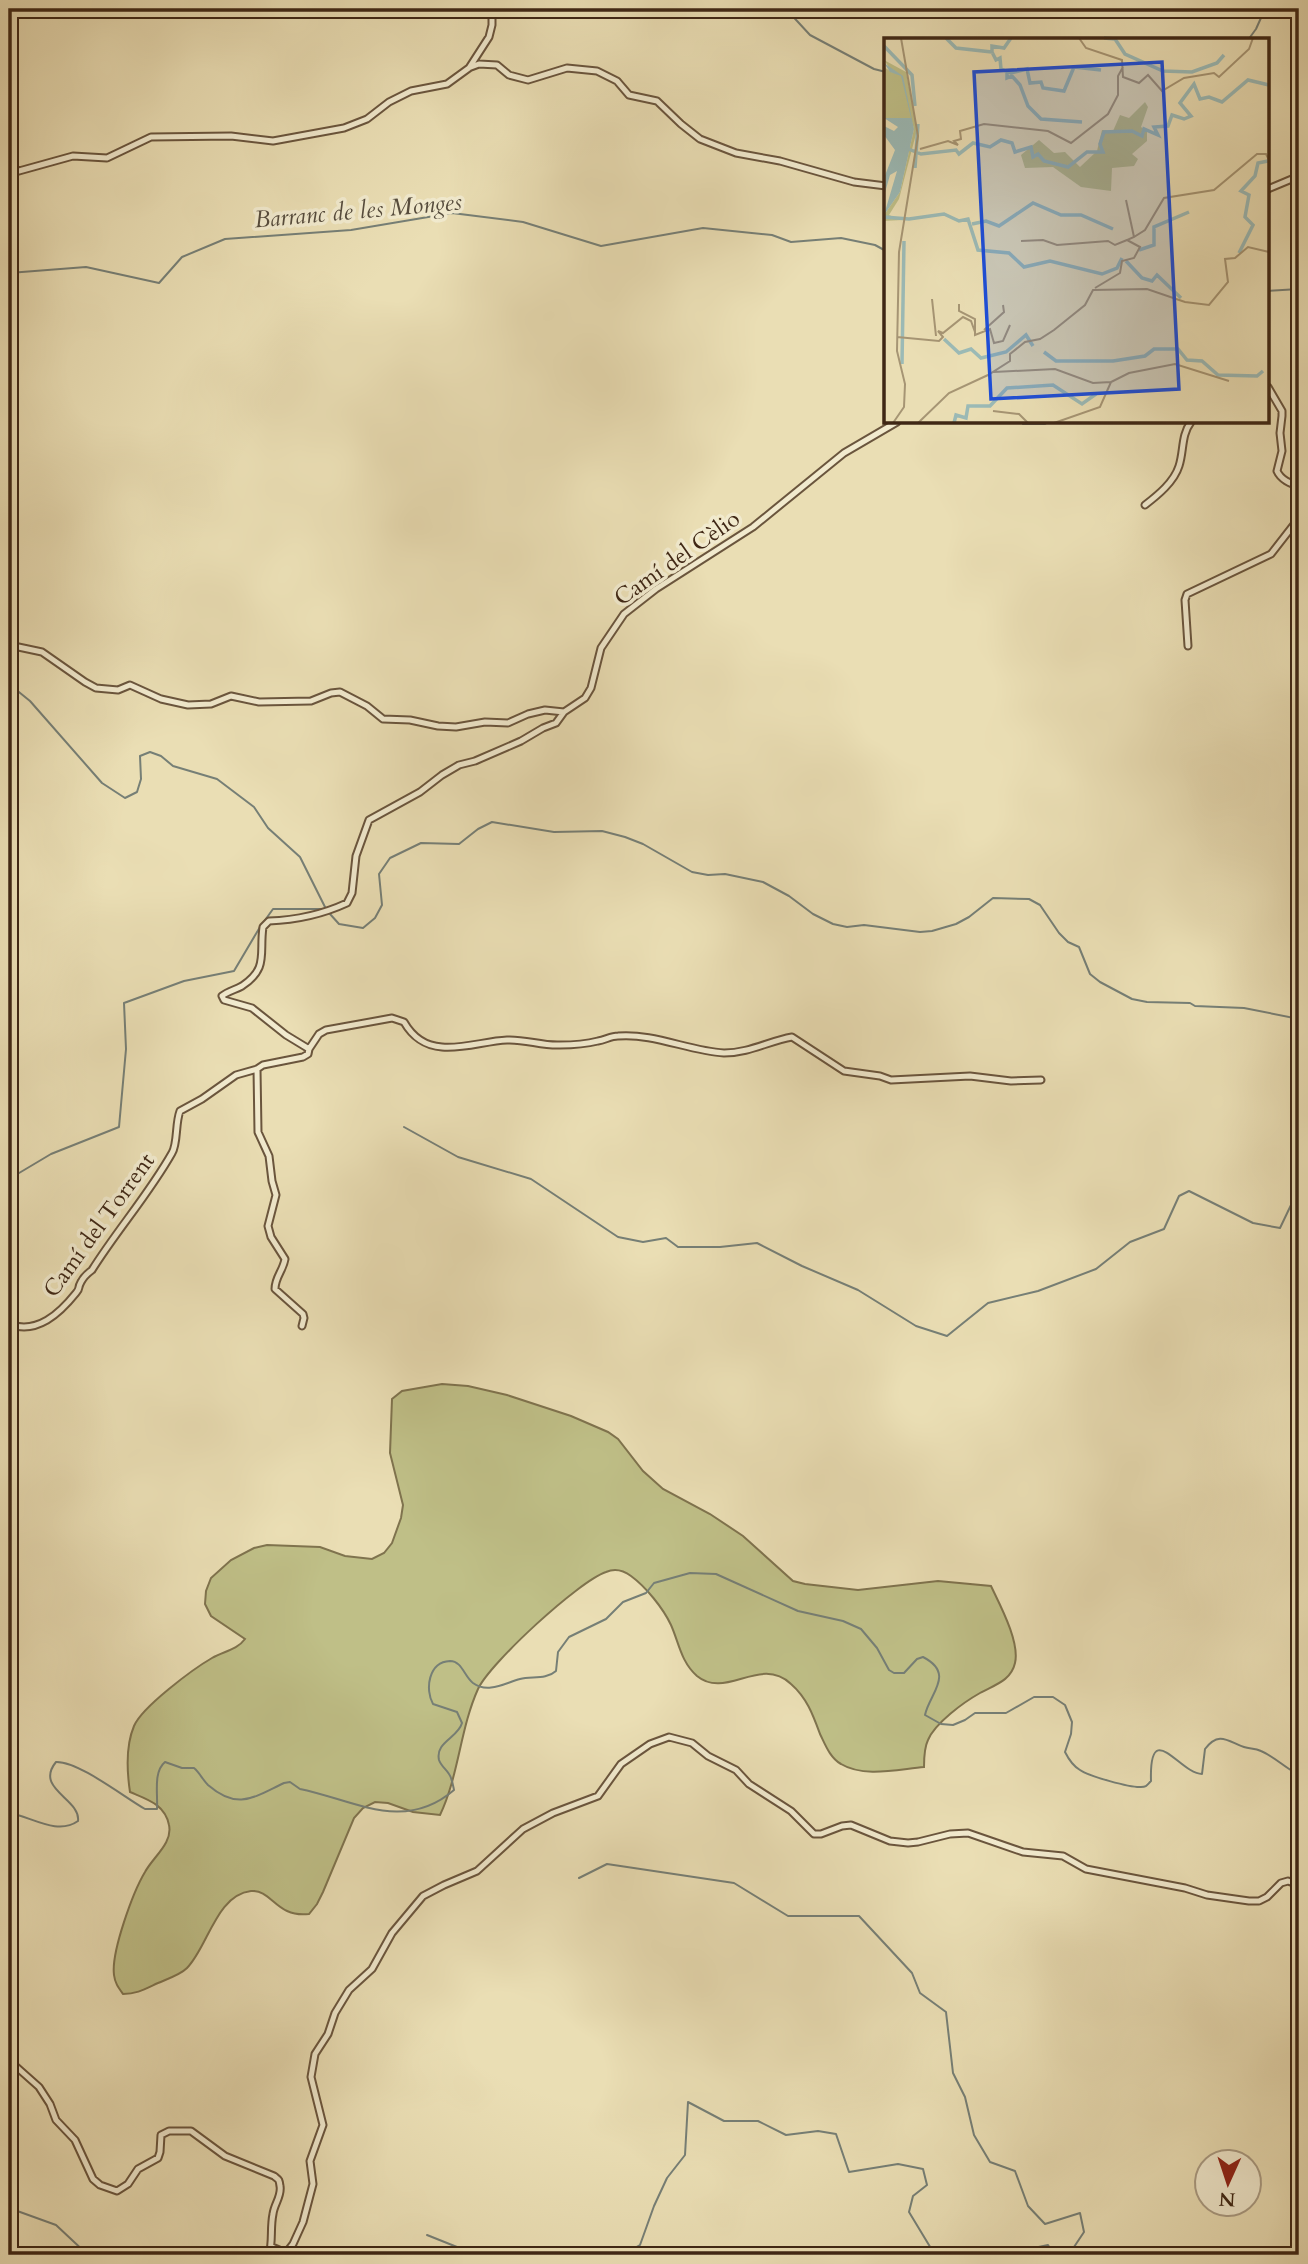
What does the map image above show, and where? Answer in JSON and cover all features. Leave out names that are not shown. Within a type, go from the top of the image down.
[{"type":"street","points":[[470,68],[489,37],[492,9]]},
{"type":"street","points":[[9,167],[19,171],[73,156],[107,158],[151,137],[231,136],[273,141],[344,128],[367,119],[389,102],[411,91],[447,84],[479,64],[497,65],[509,75],[528,80],[567,68],[597,71],[617,81],[629,95],[657,101],[700,139],[736,153],[855,182],[884,186]]},
{"type":"street","points":[[1270,188],[1299,176]]},
{"type":"street","points":[[1270,183],[1275,184]]},
{"type":"street","points":[[1270,390],[1282,411],[1282,451],[1276,471],[1291,484],[1299,484]]},
{"type":"street","name":"Camí del Cèlio","points":[[309,1049],[286,1035],[253,1008],[224,1000],[222,996],[243,985],[258,972],[262,965],[263,927],[268,921],[323,914],[347,903],[352,893],[356,856],[369,820],[420,792],[459,765],[512,745],[556,723],[564,712],[584,698],[591,688],[601,648],[624,614],[656,589],[752,527],[844,453],[894,424]]},
{"type":"street","points":[[1146,505],[1163,490],[1178,470],[1184,433],[1190,424]]},
{"type":"street","points":[[1188,646],[1185,600],[1187,594],[1271,554],[1299,518]]},
{"type":"street","points":[[9,645],[42,652],[96,688],[106,687],[114,691],[130,685],[161,698],[188,705],[211,704],[231,696],[259,702],[311,701],[340,692],[367,706],[383,719],[456,727],[485,722],[512,722],[545,710],[564,712]]},
{"type":"street","points":[[302,1326],[303,1314],[275,1289],[275,1280],[284,1266],[285,1259],[268,1226],[276,1195],[269,1156],[258,1132],[257,1069],[263,1065],[303,1057],[308,1054],[319,1034],[326,1030],[391,1017],[404,1022],[410,1034],[419,1040],[442,1047],[506,1040],[559,1045],[596,1042],[621,1035],[727,1053],[754,1049],[771,1040],[792,1037],[845,1071],[891,1080],[970,1076],[1012,1081],[1041,1080]]},
{"type":"street","name":"Camí del Torrent","points":[[9,1324],[39,1325],[64,1308],[148,1192],[173,1152],[180,1111],[236,1075],[257,1069]]},
{"type":"street","points":[[272,2247],[285,2254],[293,2244],[303,2222],[313,2184],[310,2161],[323,2125],[311,2077],[314,2054],[330,2032],[335,2013],[349,1990],[372,1969],[392,1933],[424,1896],[477,1871],[523,1829],[553,1812],[598,1796],[621,1763],[656,1741],[672,1737],[692,1743],[708,1756],[736,1770],[749,1784],[791,1811],[814,1834],[851,1825],[890,1841],[908,1843],[968,1833],[1023,1852],[1063,1856],[1086,1870],[1249,1901],[1265,1898],[1281,1883],[1288,1881],[1299,1885]]},
{"type":"street","points":[[9,2064],[12,2063],[39,2087],[56,2120],[75,2140],[93,2179],[100,2185],[117,2191],[123,2189],[138,2169],[158,2158],[160,2135],[169,2131],[191,2131],[225,2156],[274,2176],[279,2180],[281,2188],[272,2215],[272,2247],[269,2255]]},
{"type":"green space","points":[[442,1384],[468,1386],[507,1395],[571,1416],[608,1432],[618,1439],[643,1471],[663,1489],[710,1514],[743,1536],[793,1581],[858,1590],[938,1581],[991,1586],[1015,1645],[1013,1669],[1001,1682],[966,1702],[937,1727],[927,1743],[924,1767],[882,1772],[860,1771],[837,1761],[831,1755],[809,1707],[791,1684],[779,1676],[755,1675],[720,1683],[708,1682],[697,1676],[684,1658],[671,1625],[654,1598],[628,1574],[619,1570],[609,1571],[576,1590],[536,1624],[486,1677],[472,1704],[440,1815],[413,1812],[388,1803],[375,1802],[363,1808],[354,1818],[323,1892],[309,1914],[289,1912],[258,1892],[239,1895],[221,1912],[187,1968],[141,1991],[123,1994],[114,1975],[119,1938],[140,1881],[165,1844],[169,1832],[167,1818],[159,1807],[130,1792],[128,1759],[131,1733],[139,1718],[169,1689],[204,1663],[234,1648],[245,1639],[211,1616],[205,1604],[211,1578],[231,1560],[254,1548],[267,1545],[320,1547],[345,1556],[372,1559],[384,1553],[392,1543],[403,1505],[390,1453],[392,1399],[402,1391]]},
{"type":"waterway","points":[[786,9],[810,35],[874,69],[884,72]]},
{"type":"waterway","points":[[1249,38],[1265,9]]},
{"type":"waterway","name":"Barranc de les Monges","points":[[9,273],[86,267],[159,283],[182,257],[225,239],[351,230],[452,213],[523,222],[601,246],[703,228],[772,235],[791,242],[841,238],[875,245],[884,250]]},
{"type":"waterway","name":"Barranc de les Monges","points":[[1270,291],[1299,289]]},
{"type":"waterway","name":"Barranc de les Monges","points":[[1023,424],[1045,424]]},
{"type":"waterway","points":[[9,684],[30,701],[102,783],[125,798],[137,792],[141,779],[140,756],[150,752],[161,756],[173,766],[217,779],[254,807],[268,828],[300,857],[326,909]]},
{"type":"waterway","points":[[330,914],[339,924],[363,928],[375,918],[382,905],[379,874],[390,858],[421,843],[459,844],[492,822],[554,832],[602,831],[643,844],[692,872],[725,874],[763,882],[789,896],[813,914],[833,924],[847,927],[864,925],[932,931],[969,917],[993,898],[1029,899],[1040,905],[1068,942],[1079,947],[1090,974],[1132,999],[1244,1008],[1299,1019]]},
{"type":"waterway","points":[[263,923],[273,909],[324,909]]},
{"type":"waterway","points":[[9,1179],[51,1154],[119,1127],[126,1049],[124,1003],[184,981],[234,971],[260,927]]},
{"type":"waterway","points":[[404,1127],[458,1157],[531,1179],[618,1237],[643,1242],[666,1238],[678,1247],[720,1247],[757,1243],[858,1290],[916,1326],[947,1336],[988,1303],[1038,1291],[1096,1269],[1130,1242],[1164,1229],[1179,1196],[1189,1191],[1253,1223],[1280,1228],[1291,1205],[1299,1205]]},
{"type":"waterway","points":[[9,1813],[52,1826],[70,1825],[78,1821],[73,1806],[54,1787],[51,1780],[51,1771],[56,1762],[88,1773],[145,1809],[157,1809],[157,1777],[165,1762],[182,1768],[194,1768],[208,1785],[228,1798],[255,1797],[290,1782],[300,1789],[378,1810],[416,1810],[435,1803],[454,1790],[450,1776],[439,1760],[439,1754],[443,1744],[456,1733],[462,1723],[457,1712],[433,1704],[429,1685],[437,1666],[454,1662],[473,1683],[485,1688],[520,1679],[548,1676],[556,1671],[558,1652],[569,1637],[606,1619],[623,1602],[646,1593],[654,1583],[690,1573],[716,1574],[798,1611],[843,1621],[861,1629],[877,1648],[889,1670],[894,1673],[904,1673],[917,1659],[923,1657],[938,1670],[939,1677],[925,1715],[941,1724],[953,1725],[975,1713],[1006,1713],[1034,1697],[1053,1697],[1065,1705],[1072,1722],[1065,1752],[1068,1758],[1073,1765],[1100,1778],[1128,1786],[1146,1786],[1151,1781],[1155,1752],[1160,1750],[1193,1772],[1202,1774],[1205,1749],[1210,1743],[1220,1739],[1259,1750],[1294,1772],[1299,1771]]},
{"type":"waterway","points":[[579,1878],[607,1864],[734,1883],[788,1916],[859,1916],[912,1973],[920,1993],[946,2012],[953,2073],[965,2097],[974,2135],[990,2162],[1015,2171],[1028,2206],[1045,2224],[1080,2213],[1084,2232],[1074,2247],[1075,2255]]},
{"type":"waterway","points":[[622,2255],[640,2245],[667,2178],[685,2155],[688,2102],[724,2121],[758,2121],[786,2135],[818,2131],[836,2134],[849,2172],[898,2164],[923,2169],[927,2185],[913,2196],[909,2212],[935,2255]]},
{"type":"waterway","points":[[9,2208],[56,2225],[88,2255]]},
{"type":"waterway","points":[[427,2235],[477,2255]]},
{"type":"waterway","points":[[1020,2255],[1029,2249],[1048,2245],[1054,2255]]},
{"type":"waterway","points":[[951,2255],[957,2250],[981,2251],[987,2255]]}]
